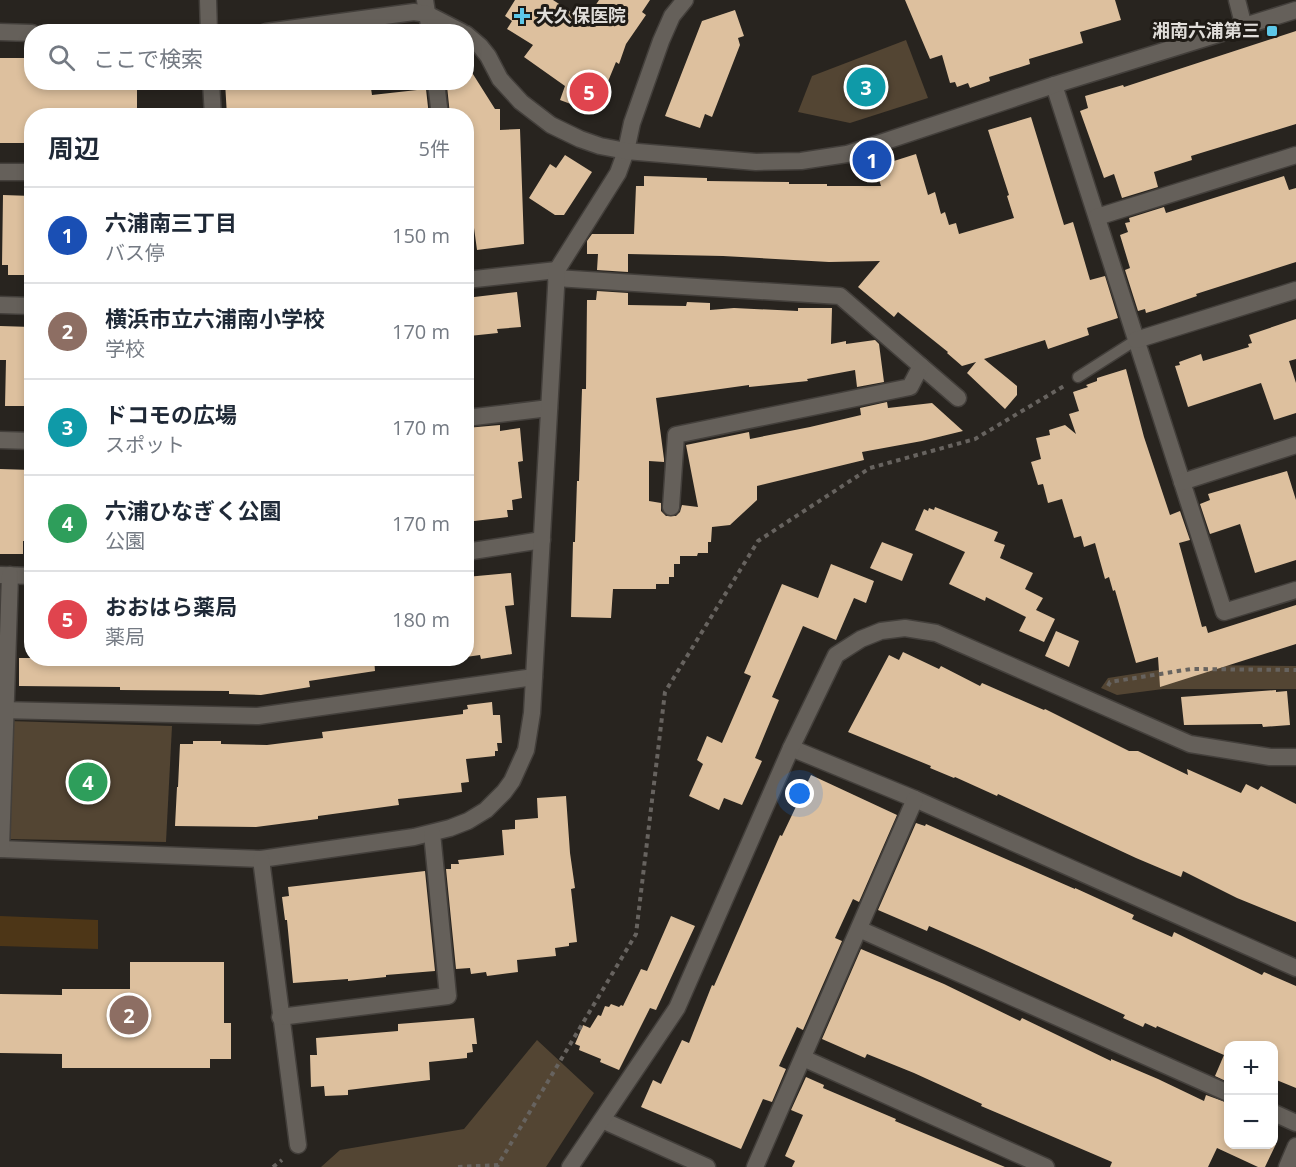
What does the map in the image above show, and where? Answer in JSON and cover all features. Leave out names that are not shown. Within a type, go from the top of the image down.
[{"type":"street","points":[[208,0],[209,24]]},
{"type":"street","points":[[24,576],[5,575],[0,849],[261,859],[432,833],[468,821],[486,810],[512,781],[526,750],[529,733],[557,274],[618,173],[632,123],[660,41],[672,16],[685,0]]},
{"type":"street","points":[[1238,0],[1244,27]]},
{"type":"street","points":[[325,24],[414,12],[426,7]]},
{"type":"street","points":[[426,7],[429,24]]},
{"type":"street","points":[[426,7],[450,24]]},
{"type":"street","points":[[474,41],[488,56],[500,79],[510,91],[535,114],[573,136],[600,146],[626,151],[756,162],[801,161],[847,154],[1054,85],[1296,10]]},
{"type":"street","points":[[0,32],[24,33]]},
{"type":"street","points":[[1054,85],[1224,612],[1296,590]]},
{"type":"street","points":[[212,90],[213,108]]},
{"type":"street","points":[[437,90],[439,108]]},
{"type":"street","points":[[1097,217],[1296,155]]},
{"type":"street","points":[[0,172],[24,172]]},
{"type":"street","points":[[474,279],[557,274],[840,296],[958,398]]},
{"type":"street","points":[[1136,340],[1296,290]]},
{"type":"street","points":[[0,305],[24,306]]},
{"type":"street","points":[[671,507],[676,435],[910,387],[921,366]]},
{"type":"street","points":[[474,417],[549,408]]},
{"type":"street","points":[[0,440],[24,441]]},
{"type":"street","points":[[1182,482],[1296,445]]},
{"type":"street","points":[[474,551],[542,540]]},
{"type":"street","points":[[570,1167],[678,1008],[790,748],[836,655],[861,639],[881,631],[905,628],[936,633],[1190,744],[1251,755],[1296,757]]},
{"type":"street","points":[[2,710],[258,716],[534,677]]},
{"type":"street","points":[[790,748],[915,799],[1296,968]]},
{"type":"street","points":[[755,1167],[915,799]]},
{"type":"street","points":[[280,1017],[448,996],[432,833]]},
{"type":"street","points":[[261,859],[298,1145]]},
{"type":"street","points":[[859,929],[1224,1091]]},
{"type":"street","points":[[803,1058],[1046,1167]]},
{"type":"street","points":[[1278,1115],[1296,1123]]},
{"type":"street","points":[[602,1120],[707,1167]]},
{"type":"street","points":[[1287,1167],[1296,1146]]},
{"type":"lane","points":[[1078,377],[1136,340]]},
{"type":"path","points":[[458,1167],[498,1165],[636,934],[665,692],[758,541],[870,468],[975,439],[1078,377]]},
{"type":"path","points":[[1096,703],[1110,682],[1163,672],[1191,669],[1296,670]]},
{"type":"shaded area","points":[[906,40],[928,98],[850,123],[798,112],[812,76]]},
{"type":"shaded area","points":[[1190,665],[1296,666],[1296,689],[1163,689],[1117,695],[1101,688],[1108,678]]},
{"type":"shaded area","points":[[8,721],[172,726],[166,842],[7,839]]},
{"type":"shaded area","points":[[0,916],[98,920],[98,949],[0,946]]},
{"type":"shaded area","points":[[537,1040],[594,1093],[546,1167],[321,1167],[340,1150],[464,1129]]},
{"type":"building","points":[[515,0],[553,0],[585,21],[599,0],[650,0],[642,12],[646,15],[626,44],[619,64],[616,62],[595,113],[560,100],[565,86],[524,57],[533,45],[507,29],[512,21],[505,16]]},
{"type":"building","points":[[905,0],[1115,0],[1121,20],[1080,32],[1083,43],[1029,59],[1030,64],[989,77],[990,81],[970,88],[968,83],[957,87],[955,82],[950,83],[942,55],[930,59]]},
{"type":"building","points":[[735,10],[744,36],[738,38],[740,45],[712,117],[705,114],[700,128],[665,116],[702,21]]},
{"type":"building","points":[[1296,31],[1296,124],[1191,156],[1192,160],[1154,172],[1158,187],[1122,198],[1114,174],[1104,178],[1080,111],[1088,108],[1085,96],[1123,85],[1124,87]]},
{"type":"building","points":[[0,58],[24,58],[24,90],[137,90],[137,108],[24,108],[24,143],[0,143]]},
{"type":"building","points":[[474,76],[495,109],[500,109],[500,130],[520,129],[524,244],[477,250],[474,228],[474,108],[449,108],[447,90],[474,90]]},
{"type":"building","points":[[225,90],[371,90],[372,95],[426,90],[428,108],[227,108]]},
{"type":"building","points":[[1031,117],[1064,225],[1073,222],[1090,280],[1105,276],[1118,318],[1087,328],[1089,335],[1048,349],[1045,340],[984,359],[1017,386],[1017,395],[1005,409],[967,373],[976,362],[962,366],[898,312],[894,317],[858,287],[880,261],[829,262],[628,254],[628,272],[597,270],[598,254],[587,254],[587,241],[592,234],[634,234],[636,186],[644,186],[644,176],[707,178],[707,181],[881,186],[875,167],[916,154],[928,195],[935,192],[941,214],[945,212],[949,225],[956,223],[959,234],[1014,218],[988,130]]},
{"type":"building","points":[[565,155],[592,172],[564,215],[555,215],[529,198],[550,164],[556,168]]},
{"type":"building","points":[[1284,176],[1289,190],[1296,188],[1296,262],[1196,294],[1197,296],[1156,310],[1146,313],[1145,309],[1138,311],[1125,270],[1130,268],[1120,235],[1128,232],[1125,223],[1130,222],[1129,218],[1164,207],[1166,213]]},
{"type":"building","points":[[3,195],[24,196],[24,275],[8,275],[8,265],[2,265]]},
{"type":"building","points":[[597,291],[628,293],[628,305],[686,306],[687,302],[710,303],[710,310],[734,308],[798,311],[798,308],[832,308],[831,344],[875,340],[879,344],[884,382],[857,387],[855,370],[807,379],[808,381],[749,387],[749,385],[656,398],[664,462],[649,461],[649,501],[661,503],[661,511],[666,516],[676,516],[682,505],[698,507],[686,445],[749,432],[750,439],[810,427],[861,415],[860,408],[887,402],[888,408],[932,403],[963,431],[862,452],[864,460],[757,486],[757,500],[730,525],[712,527],[708,553],[698,553],[697,556],[680,556],[680,564],[674,564],[674,577],[669,577],[669,584],[656,584],[656,589],[613,589],[611,618],[571,617],[582,389],[586,389],[587,300],[596,300]]},
{"type":"building","points":[[517,292],[521,327],[497,329],[498,333],[474,335],[474,297]]},
{"type":"building","points":[[1296,319],[1296,359],[1289,361],[1296,383],[1296,413],[1274,420],[1261,383],[1188,407],[1175,366],[1180,365],[1179,362],[1201,354],[1203,361],[1249,347],[1248,344],[1252,343],[1249,335]]},
{"type":"building","points":[[0,326],[24,327],[24,406],[5,406],[6,360],[0,360]]},
{"type":"building","points":[[1126,369],[1144,437],[1170,515],[1180,511],[1190,540],[1179,543],[1202,627],[1206,626],[1208,633],[1296,605],[1296,644],[1160,687],[1158,657],[1136,663],[1115,590],[1113,591],[1109,577],[1105,579],[1095,543],[1084,547],[1081,536],[1074,538],[1062,499],[1048,503],[1043,484],[1038,485],[1031,462],[1041,459],[1036,438],[1050,435],[1049,430],[1065,425],[1076,434],[1069,414],[1079,411],[1073,392],[1088,387],[1086,385],[1097,381],[1097,378]]},
{"type":"building","points":[[500,425],[500,431],[520,428],[523,461],[518,462],[522,498],[512,500],[513,510],[507,510],[508,517],[474,521],[474,427]]},
{"type":"building","points":[[0,469],[24,470],[23,554],[0,554]]},
{"type":"building","points":[[1287,471],[1296,500],[1296,560],[1255,573],[1240,524],[1210,534],[1200,504],[1210,500],[1208,494]]},
{"type":"building","points":[[935,507],[998,532],[994,541],[1005,545],[1000,558],[1033,573],[1025,589],[1043,598],[1036,610],[1055,619],[1044,642],[1019,631],[1026,617],[986,597],[985,601],[949,584],[965,552],[915,530],[924,509],[934,510]]},
{"type":"building","points":[[882,542],[913,554],[902,581],[870,568]]},
{"type":"building","points":[[831,564],[874,581],[866,603],[854,598],[836,640],[803,626],[772,697],[779,700],[755,758],[762,761],[742,805],[724,798],[719,810],[689,796],[703,764],[697,760],[707,736],[722,743],[751,676],[744,673],[782,584],[818,598]]},
{"type":"building","points":[[511,573],[514,605],[505,606],[512,654],[481,659],[480,655],[474,656],[474,576]]},
{"type":"building","points":[[1056,631],[1079,641],[1069,667],[1045,656]]},
{"type":"building","points":[[903,652],[939,669],[941,666],[980,686],[982,683],[1045,709],[1129,751],[1138,751],[1188,775],[1187,769],[1241,793],[1246,784],[1258,790],[1261,786],[1296,804],[1296,922],[1237,898],[1183,871],[1181,877],[1136,858],[998,794],[997,796],[848,732],[889,655],[899,660]]},
{"type":"building","points":[[19,658],[24,658],[24,666],[375,666],[375,671],[309,681],[310,687],[261,695],[229,694],[229,691],[19,686]]},
{"type":"building","points":[[1276,690],[1276,692],[1287,691],[1290,725],[1263,727],[1262,724],[1184,725],[1181,697]]},
{"type":"building","points":[[492,702],[493,715],[500,715],[502,743],[497,743],[498,751],[495,751],[495,756],[466,759],[469,782],[461,783],[462,792],[398,799],[399,805],[256,827],[175,826],[180,744],[193,744],[193,741],[221,741],[221,744],[267,745],[323,738],[322,732],[463,714],[463,710],[468,709],[467,705]]},
{"type":"building","points":[[811,775],[897,815],[859,902],[853,899],[835,938],[842,941],[803,1030],[797,1027],[779,1066],[786,1069],[772,1102],[763,1099],[741,1149],[641,1107],[653,1080],[661,1084],[682,1040],[689,1043],[712,985],[714,986],[780,835],[782,836]]},
{"type":"building","points":[[566,796],[575,888],[571,889],[577,942],[555,948],[556,956],[517,960],[518,972],[487,976],[486,972],[471,974],[470,968],[456,969],[446,869],[451,869],[451,864],[459,864],[458,860],[504,855],[502,830],[515,829],[515,820],[538,818],[537,798]]},
{"type":"building","points":[[916,823],[925,826],[926,824],[1134,915],[1132,919],[1172,937],[1174,932],[1262,975],[1264,972],[1296,986],[1296,1088],[1278,1081],[1278,1041],[1224,1041],[1224,1055],[1157,1026],[1156,1028],[1145,1023],[1143,1027],[1123,1018],[1125,1015],[984,950],[929,926],[927,931],[878,910]]},
{"type":"building","points":[[425,871],[435,971],[348,981],[348,979],[293,983],[287,920],[285,920],[282,897],[289,896],[288,887]]},
{"type":"building","points":[[671,916],[695,926],[656,1010],[650,1008],[619,1070],[579,1050],[580,1046],[575,1044],[583,1025],[590,1028],[598,1015],[601,1016],[605,1006],[609,1007],[611,1004],[623,1006],[641,969],[647,971]]},
{"type":"building","points":[[861,949],[944,984],[1020,1021],[1022,1018],[1111,1061],[1111,1059],[1158,1079],[1204,1101],[1206,1095],[1224,1102],[1224,1149],[1274,1149],[1265,1167],[1258,1167],[1217,1148],[1208,1167],[1110,1167],[1112,1162],[981,1106],[982,1104],[914,1073],[867,1054],[865,1058],[822,1039]]},
{"type":"building","points":[[130,962],[224,962],[224,1023],[231,1023],[231,1059],[210,1059],[210,1068],[62,1068],[62,1054],[0,1053],[0,994],[62,995],[62,989],[130,989]]},
{"type":"building","points":[[474,1018],[477,1044],[472,1044],[473,1052],[467,1053],[467,1058],[429,1062],[430,1080],[348,1090],[348,1095],[325,1096],[324,1086],[311,1087],[310,1055],[317,1055],[316,1038],[398,1031],[398,1024]]},
{"type":"building","points":[[1224,1055],[1224,1080],[1215,1076]]},
{"type":"building","points":[[806,1077],[824,1085],[823,1088],[896,1119],[895,1121],[1005,1167],[792,1167],[795,1161],[785,1156],[803,1115],[791,1110]]},
{"type":"place","name":"大久保医院","points":[[522,16]]},
{"type":"place","name":"湘南六浦第三","points":[[1272,31]]},
{"type":"place","name":"ドコモの広場","points":[[866,87]]},
{"type":"place","name":"おおはら薬局","points":[[589,92]]},
{"type":"place","name":"六浦南三丁目","points":[[872,160]]},
{"type":"place","name":"六浦ひなぎく公園","points":[[88,782]]},
{"type":"place","name":"横浜市立六浦南小学校","points":[[129,1015]]}]
